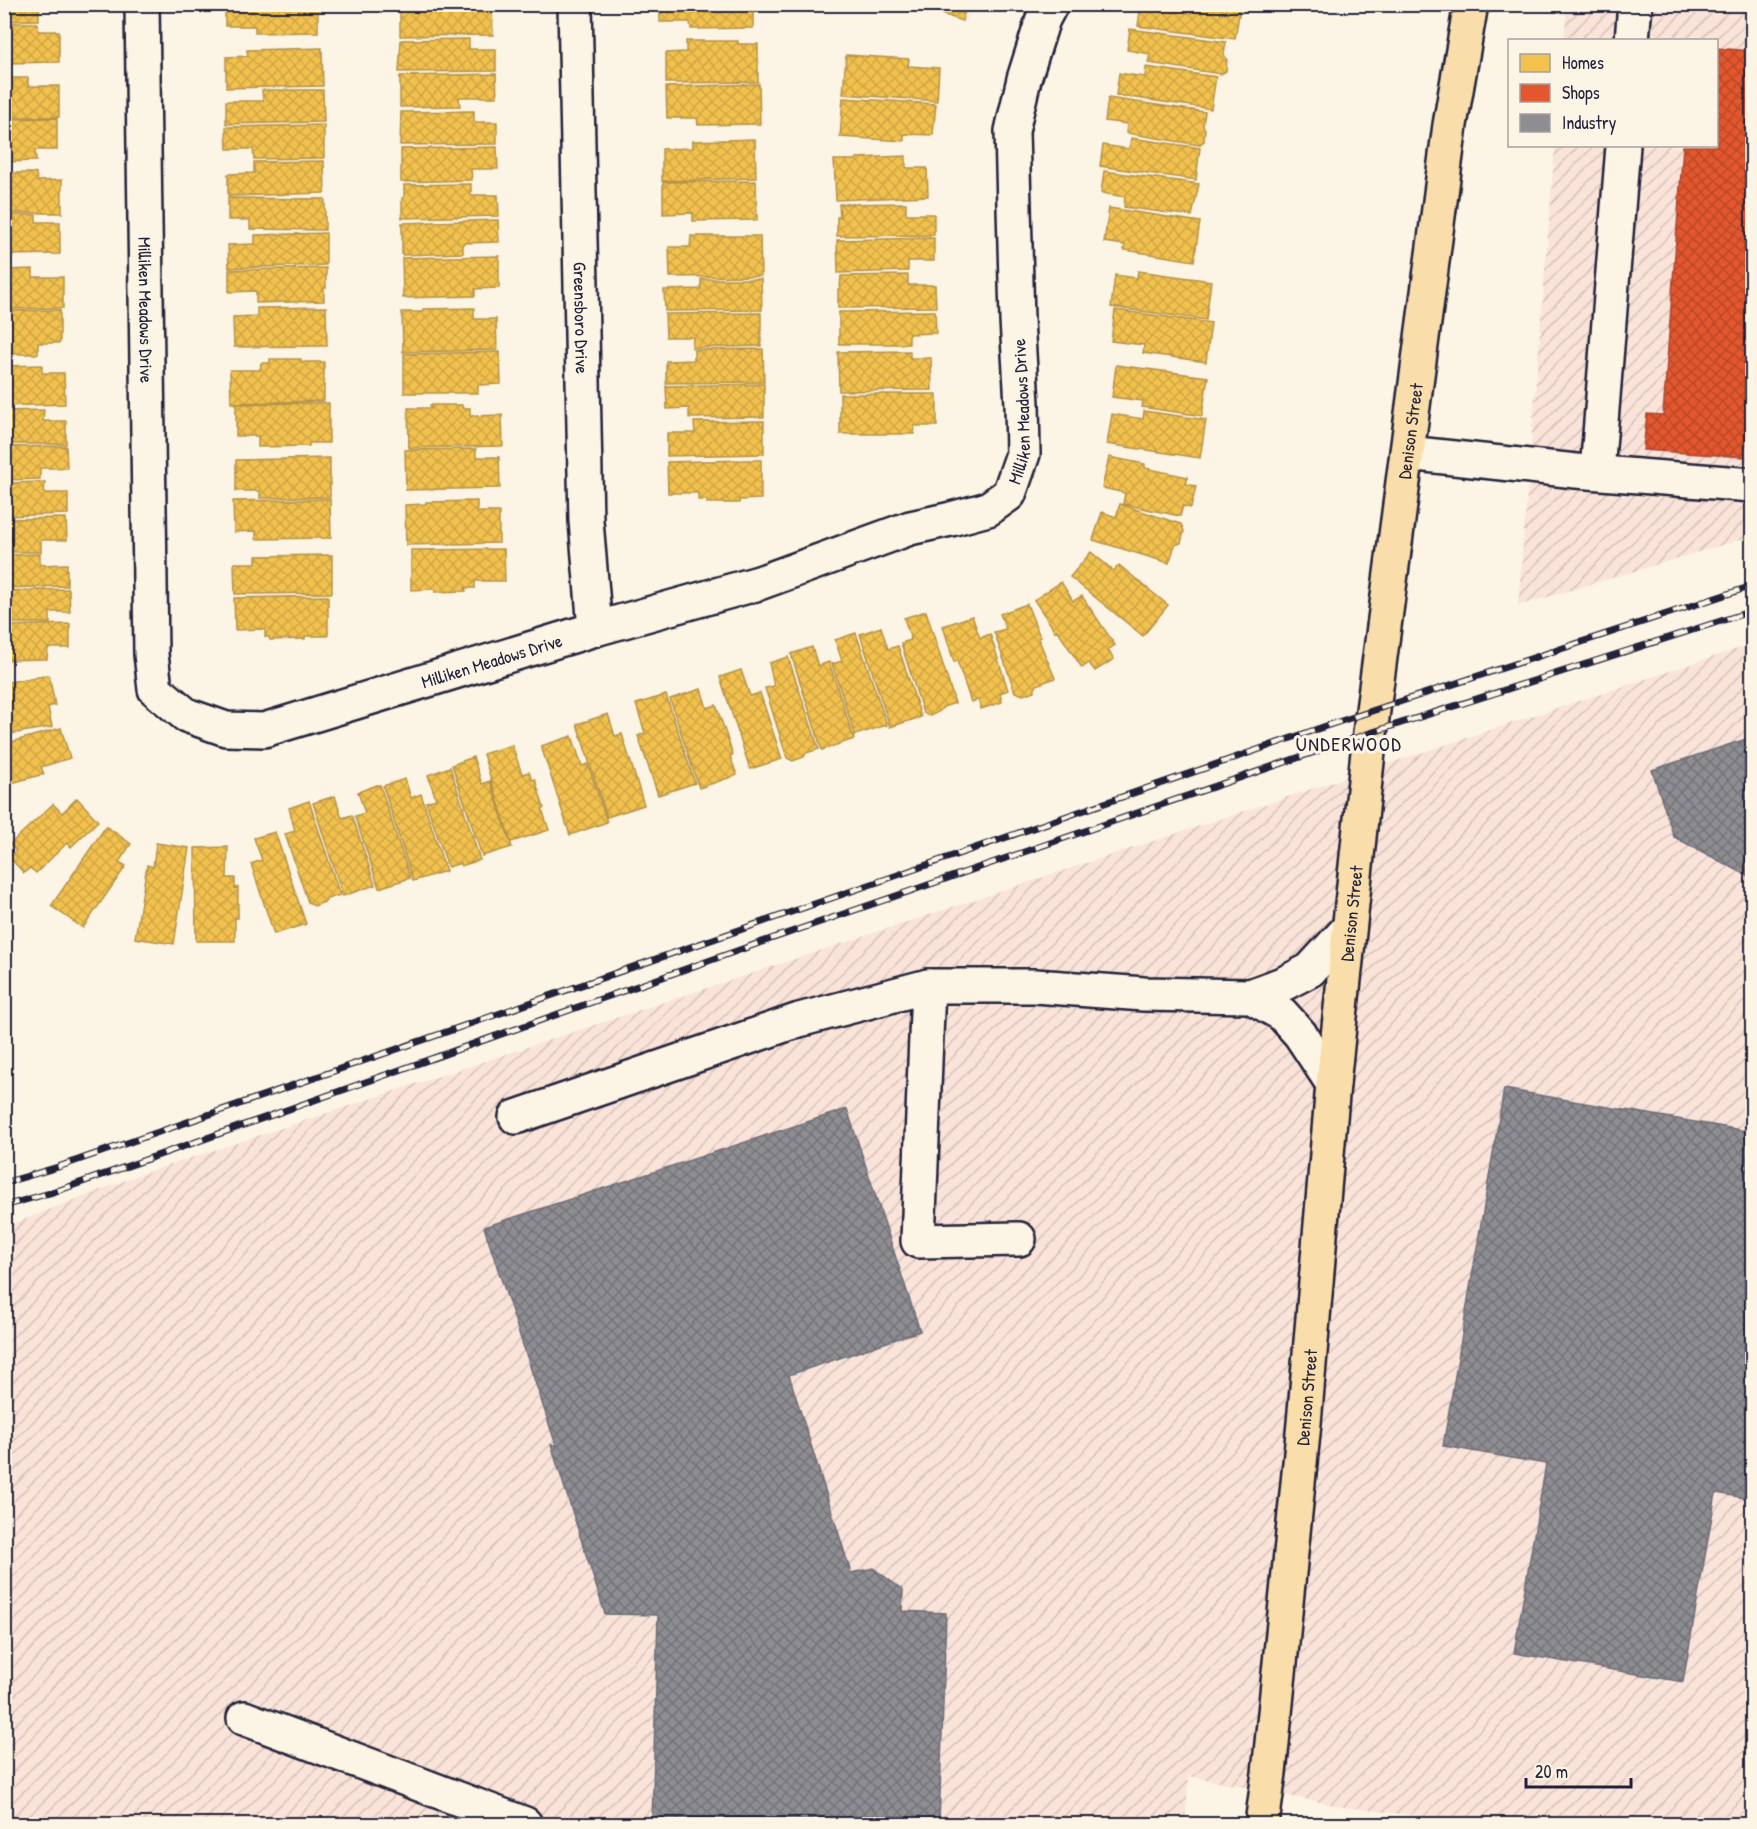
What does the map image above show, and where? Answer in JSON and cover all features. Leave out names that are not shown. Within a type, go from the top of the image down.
[{"type":"main road","name":"Denison Street","points":[[1262,1824],[1304,1423],[1333,1084],[1370,733],[1450,125],[1471,4]]},
{"type":"street","name":"Milliken Meadows Drive","points":[[142,4],[151,654],[156,689],[186,716],[226,729],[264,730],[595,629],[759,583],[910,528],[988,509],[1009,494],[1023,454],[1012,131],[1024,79],[1050,4]]},
{"type":"street","name":"Greensboro Drive","points":[[575,4],[586,521],[595,629]]},
{"type":"street","points":[[1632,39],[1635,4]]},
{"type":"street","points":[[1597,472],[1623,147]]},
{"type":"street","points":[[1407,453],[1752,485]]},
{"type":"street","points":[[516,1117],[799,1020],[928,986],[1035,986],[1144,993],[1250,996],[1285,983],[1310,970],[1349,928]]},
{"type":"street","points":[[928,986],[918,1241],[1019,1239]]},
{"type":"street","points":[[1250,996],[1282,1014],[1300,1034],[1333,1084]]},
{"type":"street","points":[[244,1718],[525,1824]]},
{"type":"shaded area","points":[[1567,5],[1752,5],[1752,536],[1518,606],[1555,147],[1718,147],[1718,39],[1564,39]]},
{"type":"shaded area","points":[[1752,644],[1752,1806],[1729,1824],[1486,1824],[1344,1807],[1189,1776],[1185,1824],[5,1824],[5,1227],[139,1175]]},
{"type":"building: Homes","points":[[4,4],[59,4],[59,8],[39,8],[39,20],[4,21]]},
{"type":"building: Homes","points":[[225,4],[318,4],[318,32],[255,33],[255,26],[225,26]]},
{"type":"building: Homes","points":[[400,4],[492,4],[493,35],[400,36]]},
{"type":"building: Homes","points":[[660,4],[753,4],[753,28],[691,29],[690,22],[660,22]]},
{"type":"building: Homes","points":[[926,4],[967,4],[962,21],[925,8]]},
{"type":"building: Homes","points":[[1141,4],[1159,6],[1160,4],[1214,4],[1240,8],[1235,39],[1138,26]]},
{"type":"building: Homes","points":[[4,23],[37,23],[38,31],[59,31],[59,62],[4,63]]},
{"type":"building: Homes","points":[[1130,29],[1226,42],[1224,55],[1227,59],[1226,71],[1221,74],[1148,63],[1150,54],[1127,50]]},
{"type":"building: Homes","points":[[469,39],[469,49],[496,49],[496,71],[399,72],[401,40]]},
{"type":"building: Homes","points":[[686,41],[738,41],[738,44],[758,44],[758,82],[666,83],[666,53],[686,52]]},
{"type":"building: Homes","points":[[322,48],[323,86],[226,88],[226,57],[248,56],[247,50]]},
{"type":"building: Homes","points":[[846,55],[909,59],[908,66],[939,68],[937,101],[843,94]]},
{"type":"building: Homes","points":[[1146,67],[1216,77],[1211,109],[1116,95],[1119,73],[1145,77]]},
{"type":"building: Homes","points":[[496,74],[497,97],[459,97],[460,106],[400,107],[400,76]]},
{"type":"building: Homes","points":[[4,78],[28,78],[28,86],[59,86],[59,117],[4,117]]},
{"type":"building: Homes","points":[[759,84],[760,124],[698,125],[697,118],[667,118],[666,87]]},
{"type":"building: Homes","points":[[262,90],[323,90],[324,122],[226,124],[226,101],[263,101]]},
{"type":"building: Homes","points":[[843,98],[936,104],[933,135],[904,134],[904,141],[840,137]]},
{"type":"building: Homes","points":[[1108,98],[1205,112],[1204,141],[1199,145],[1126,133],[1127,124],[1105,121]]},
{"type":"building: Homes","points":[[474,111],[474,122],[497,122],[497,144],[400,145],[401,112]]},
{"type":"building: Homes","points":[[57,118],[57,150],[35,150],[36,161],[4,162],[4,119]]},
{"type":"building: Homes","points":[[324,125],[324,158],[254,159],[253,149],[227,149],[226,127]]},
{"type":"building: Homes","points":[[1131,138],[1200,148],[1196,180],[1100,166],[1103,145],[1129,149]]},
{"type":"building: Homes","points":[[755,139],[756,178],[662,181],[662,149],[693,148],[692,141]]},
{"type":"building: Homes","points":[[497,147],[498,169],[471,169],[472,180],[401,182],[401,149]]},
{"type":"building: Homes","points":[[906,156],[906,168],[927,168],[928,196],[836,200],[834,160]]},
{"type":"building: Homes","points":[[324,161],[325,193],[228,196],[228,174],[254,173],[254,162]]},
{"type":"building: Homes","points":[[1104,171],[1199,184],[1192,216],[1124,207],[1125,197],[1101,193]]},
{"type":"building: Homes","points":[[4,173],[36,173],[37,181],[62,180],[62,213],[4,213]]},
{"type":"building: Homes","points":[[756,181],[757,220],[693,221],[693,213],[663,214],[663,182]]},
{"type":"building: Homes","points":[[471,184],[471,195],[498,195],[499,216],[402,218],[404,185]]},
{"type":"building: Homes","points":[[228,198],[325,199],[325,230],[250,229],[250,220],[228,220]]},
{"type":"building: Homes","points":[[906,203],[906,214],[934,214],[934,235],[837,236],[837,217],[840,217],[839,204]]},
{"type":"building: Homes","points":[[1109,208],[1200,222],[1194,261],[1124,250],[1125,245],[1104,242]]},
{"type":"building: Homes","points":[[4,215],[36,215],[36,222],[60,222],[60,254],[4,255]]},
{"type":"building: Homes","points":[[498,220],[499,242],[463,243],[463,253],[402,255],[402,223]]},
{"type":"building: Homes","points":[[326,233],[326,265],[229,268],[228,245],[255,244],[255,235]]},
{"type":"building: Homes","points":[[691,236],[760,236],[761,276],[670,277],[669,247],[690,247]]},
{"type":"building: Homes","points":[[934,238],[934,261],[908,261],[908,271],[838,273],[837,240]]},
{"type":"building: Homes","points":[[499,256],[499,288],[475,289],[475,296],[403,298],[402,258]]},
{"type":"building: Homes","points":[[326,268],[324,301],[256,303],[256,291],[229,292],[229,270]]},
{"type":"building: Homes","points":[[33,269],[33,277],[63,277],[63,308],[4,309],[4,270]]},
{"type":"building: Homes","points":[[1138,271],[1211,281],[1206,320],[1111,307],[1115,275],[1137,278]]},
{"type":"building: Homes","points":[[908,275],[908,285],[935,285],[936,307],[838,308],[841,276]]},
{"type":"building: Homes","points":[[701,279],[761,279],[762,310],[665,311],[664,290],[701,289]]},
{"type":"building: Homes","points":[[326,307],[327,346],[234,347],[233,317],[257,316],[257,308]]},
{"type":"building: Homes","points":[[474,308],[474,319],[496,319],[497,350],[403,352],[402,312],[423,312],[423,309]]},
{"type":"building: Homes","points":[[60,310],[60,343],[38,343],[38,354],[4,354],[4,311]]},
{"type":"building: Homes","points":[[1115,310],[1211,323],[1206,362],[1143,353],[1144,345],[1111,341]]},
{"type":"building: Homes","points":[[935,311],[936,333],[909,334],[909,344],[839,344],[839,312]]},
{"type":"building: Homes","points":[[761,313],[761,346],[692,348],[693,337],[666,337],[665,314]]},
{"type":"building: Homes","points":[[763,349],[764,382],[666,383],[666,361],[694,360],[694,350]]},
{"type":"building: Homes","points":[[910,351],[910,358],[931,358],[932,390],[839,391],[838,352]]},
{"type":"building: Homes","points":[[500,352],[501,384],[478,385],[478,393],[404,393],[404,354]]},
{"type":"building: Homes","points":[[270,359],[324,362],[324,401],[231,403],[230,370],[260,370],[261,363],[270,363]]},
{"type":"building: Homes","points":[[42,365],[42,373],[64,373],[65,404],[4,406],[4,366]]},
{"type":"building: Homes","points":[[1116,365],[1208,377],[1202,416],[1142,407],[1143,401],[1112,397]]},
{"type":"building: Homes","points":[[764,384],[764,417],[689,418],[689,408],[667,409],[666,386]]},
{"type":"building: Homes","points":[[840,394],[937,394],[937,426],[914,426],[914,434],[840,434]]},
{"type":"building: Homes","points":[[329,403],[329,443],[309,443],[309,446],[258,447],[258,436],[236,436],[236,404]]},
{"type":"building: Homes","points":[[430,405],[462,405],[462,408],[470,408],[470,416],[502,415],[503,446],[409,448],[408,408],[431,408]]},
{"type":"building: Homes","points":[[44,410],[43,421],[66,421],[66,444],[4,444],[4,411]]},
{"type":"building: Homes","points":[[1144,411],[1206,420],[1200,458],[1107,444],[1112,414],[1143,419]]},
{"type":"building: Homes","points":[[764,421],[764,454],[667,456],[667,433],[695,433],[694,422]]},
{"type":"building: Homes","points":[[66,446],[67,468],[40,468],[40,479],[4,480],[4,447]]},
{"type":"building: Homes","points":[[476,449],[476,457],[499,457],[500,488],[406,490],[405,450]]},
{"type":"building: Homes","points":[[1109,457],[1145,464],[1145,468],[1188,477],[1186,484],[1196,486],[1191,508],[1183,506],[1180,516],[1123,504],[1125,493],[1102,488]]},
{"type":"building: Homes","points":[[330,458],[330,497],[260,498],[260,491],[236,491],[236,460]]},
{"type":"building: Homes","points":[[761,460],[761,499],[739,500],[739,503],[707,503],[707,500],[698,500],[698,493],[668,493],[667,462]]},
{"type":"building: Homes","points":[[45,482],[44,493],[68,493],[68,514],[4,516],[4,483]]},
{"type":"building: Homes","points":[[330,499],[331,538],[256,539],[256,531],[234,532],[233,501]]},
{"type":"building: Homes","points":[[477,501],[477,512],[499,512],[499,543],[406,545],[405,505],[426,504],[426,502]]},
{"type":"building: Homes","points":[[1120,504],[1181,524],[1184,531],[1181,543],[1175,545],[1169,563],[1093,540],[1102,512],[1116,517]]},
{"type":"building: Homes","points":[[66,518],[67,540],[41,540],[41,552],[4,552],[4,519]]},
{"type":"building: Homes","points":[[504,549],[505,581],[475,581],[475,588],[465,588],[466,591],[411,590],[411,550]]},
{"type":"building: Homes","points":[[1091,552],[1114,571],[1119,565],[1168,605],[1143,636],[1070,577]]},
{"type":"building: Homes","points":[[40,554],[40,565],[67,564],[67,586],[4,588],[4,555]]},
{"type":"building: Homes","points":[[332,555],[332,593],[235,594],[234,563],[256,563],[256,556]]},
{"type":"building: Homes","points":[[1061,582],[1073,601],[1082,596],[1115,645],[1108,650],[1114,659],[1095,671],[1089,663],[1082,668],[1034,600]]},
{"type":"building: Homes","points":[[69,589],[70,612],[50,612],[50,623],[4,623],[4,591]]},
{"type":"building: Homes","points":[[328,596],[328,636],[270,640],[269,637],[265,637],[265,629],[235,630],[234,598]]},
{"type":"building: Homes","points":[[1027,604],[1055,678],[1037,685],[1034,691],[1023,695],[1015,692],[994,632],[1006,629],[1000,614]]},
{"type":"building: Homes","points":[[926,611],[955,703],[943,707],[930,716],[923,713],[901,643],[911,640],[904,618]]},
{"type":"building: Homes","points":[[972,616],[980,638],[990,634],[1008,690],[1000,693],[1002,702],[981,709],[978,700],[971,702],[957,661],[954,662],[943,626]]},
{"type":"building: Homes","points":[[70,624],[70,648],[48,648],[47,659],[4,660],[4,626]]},
{"type":"building: Homes","points":[[881,627],[888,649],[898,646],[921,717],[890,727],[860,634]]},
{"type":"building: Homes","points":[[856,633],[887,725],[855,735],[832,664],[842,661],[835,640]]},
{"type":"building: Homes","points":[[812,647],[818,666],[829,662],[854,739],[822,750],[791,654]]},
{"type":"building: Homes","points":[[788,657],[819,749],[806,753],[804,757],[793,761],[787,758],[765,688],[774,686],[769,663]]},
{"type":"building: Homes","points":[[741,670],[750,696],[760,693],[782,759],[750,769],[720,677]]},
{"type":"building: Homes","points":[[49,675],[55,705],[48,707],[52,727],[4,735],[4,683]]},
{"type":"building: Homes","points":[[701,689],[707,708],[716,705],[733,755],[730,756],[737,775],[699,788],[670,699]]},
{"type":"building: Homes","points":[[666,695],[695,783],[658,795],[638,736],[645,733],[636,704]]},
{"type":"building: Homes","points":[[608,714],[615,736],[622,734],[644,805],[607,817],[577,724]]},
{"type":"building: Homes","points":[[61,728],[70,758],[41,767],[44,774],[4,785],[4,744]]},
{"type":"building: Homes","points":[[572,736],[582,766],[588,764],[607,822],[570,835],[541,746]]},
{"type":"building: Homes","points":[[512,745],[522,774],[529,772],[532,780],[535,779],[549,830],[511,842],[483,754]]},
{"type":"building: Homes","points":[[473,757],[482,784],[490,781],[512,847],[482,856],[452,765]]},
{"type":"building: Homes","points":[[450,767],[480,860],[461,866],[461,863],[448,867],[426,802],[436,799],[428,775]]},
{"type":"building: Homes","points":[[405,779],[411,798],[421,794],[446,871],[413,881],[383,786]]},
{"type":"building: Homes","points":[[380,785],[410,878],[379,888],[355,816],[365,813],[358,792]]},
{"type":"building: Homes","points":[[335,796],[342,818],[352,815],[375,885],[343,896],[313,803]]},
{"type":"building: Homes","points":[[77,798],[98,821],[71,847],[67,843],[36,873],[30,868],[24,873],[9,857],[16,851],[10,844],[53,804],[62,813]]},
{"type":"building: Homes","points":[[309,801],[340,895],[314,906],[308,902],[285,834],[295,831],[289,808]]},
{"type":"building: Homes","points":[[106,826],[131,844],[119,862],[126,866],[83,928],[51,906]]},
{"type":"building: Homes","points":[[275,832],[306,924],[274,934],[251,864],[262,860],[254,838]]},
{"type":"building: Homes","points":[[156,843],[189,848],[174,944],[135,938],[147,865],[153,867]]},
{"type":"building: Homes","points":[[228,847],[227,878],[235,878],[235,888],[238,887],[235,941],[196,941],[195,848]]},
{"type":"building: Shops","points":[[1718,48],[1752,51],[1752,400],[1748,400],[1744,457],[1643,450],[1647,414],[1663,415],[1683,147],[1718,147]]},
{"type":"building: Industry","points":[[1752,737],[1752,878],[1674,837],[1652,770]]},
{"type":"building: Industry","points":[[1504,1089],[1752,1132],[1752,1499],[1716,1493],[1683,1682],[1514,1653],[1546,1464],[1443,1446]]},
{"type":"building: Industry","points":[[847,1109],[920,1331],[789,1375],[851,1573],[873,1568],[903,1590],[902,1611],[946,1613],[939,1824],[652,1824],[658,1615],[605,1614],[551,1445],[556,1445],[484,1227]]},
{"type":"railway","points":[[4,1183],[58,1167],[1326,726],[1752,586]]},
{"type":"railway","points":[[4,1206],[57,1191],[762,942],[1370,733],[1752,611]]},
{"type":"district","name":"UNDERWOOD","points":[[1349,743]]}]
